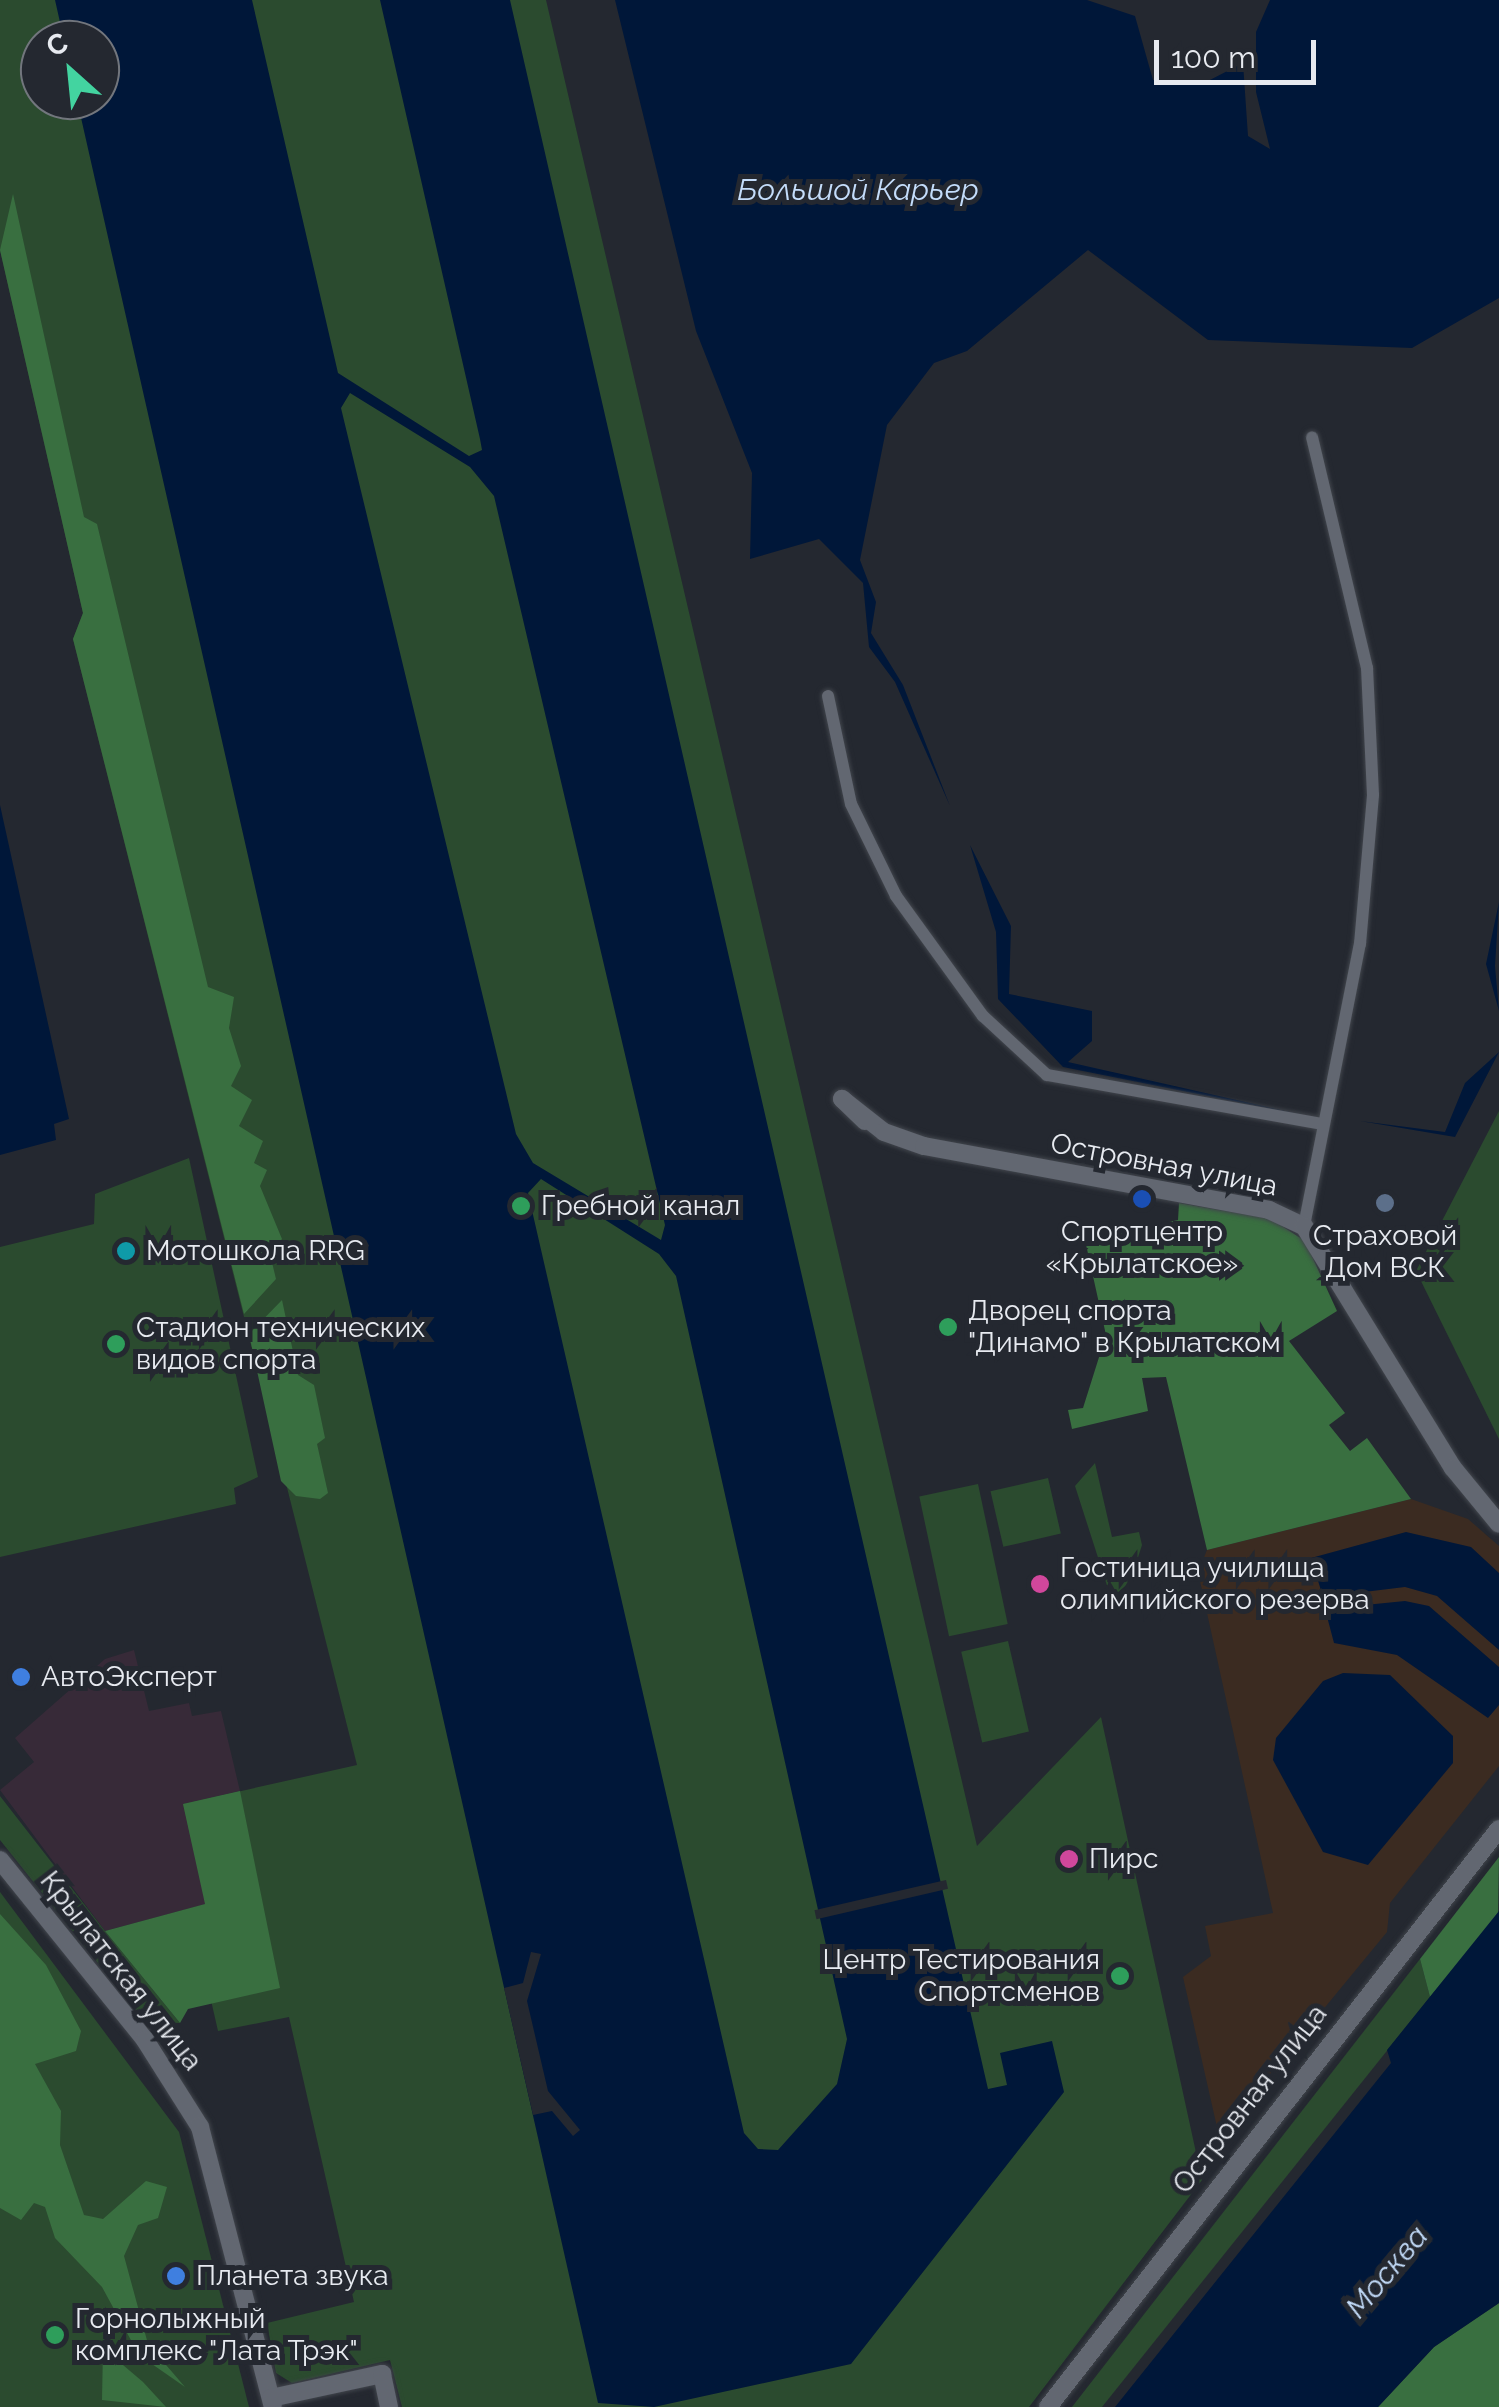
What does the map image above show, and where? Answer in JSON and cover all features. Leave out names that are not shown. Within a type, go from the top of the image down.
[{"type":"street","points":[[1304,1226],[1360,944],[1373,795],[1366,668],[1312,437]]},
{"type":"street","points":[[828,696],[851,804],[896,896],[983,1016],[1047,1075],[1324,1124]]},
{"type":"street","name":"Островная улица","points":[[845,1110],[924,1146],[1269,1210],[1304,1226],[1453,1468],[1499,1524]]},
{"type":"street","name":"Островная улица","points":[[1048,2407],[1499,1829]]},
{"type":"street","name":"Крылатская улица","points":[[0,1860],[145,2040],[200,2127],[272,2403]]},
{"type":"street","points":[[272,2403],[382,2374],[389,2407]]},
{"type":"shaded area","points":[[1411,1499],[1468,1519],[1499,1546],[1499,1766],[1390,1903],[1387,1932],[1219,2136],[1183,1977],[1211,1956],[1205,1926],[1273,1913],[1198,1572],[1207,1550]]},
{"type":"shaded area","points":[[134,1650],[149,1711],[189,1703],[192,1716],[221,1711],[240,1791],[184,1804],[206,1904],[105,1931],[0,1790],[34,1762],[15,1738],[105,1659]]},
{"type":"green space","name":"Гребной канал","points":[[0,0],[546,0],[977,1846],[1101,1717],[1202,2180],[1029,2407],[402,2407],[390,2360],[292,2383],[276,2373],[267,2323],[354,2302],[289,2017],[218,2031],[200,1952],[216,1948],[183,1804],[357,1765],[73,639],[83,613],[0,250]]},
{"type":"green space","points":[[13,194],[84,517],[97,524],[208,987],[234,997],[229,1028],[241,1066],[231,1086],[252,1100],[239,1126],[263,1141],[254,1163],[267,1170],[260,1186],[282,1239],[270,1254],[276,1279],[244,1314],[73,639],[83,613],[0,250]]},
{"type":"green space","points":[[1499,1111],[1499,1439],[1416,1271]]},
{"type":"green space","name":"Стадион технических видов спорта","points":[[189,1158],[258,1477],[234,1488],[236,1504],[0,1557],[0,1247],[94,1224],[95,1194]]},
{"type":"green space","points":[[1179,1203],[1271,1219],[1305,1241],[1337,1311],[1289,1341],[1345,1413],[1329,1425],[1350,1451],[1367,1438],[1411,1499],[1207,1550],[1166,1377],[1142,1378],[1148,1411],[1072,1429],[1068,1410],[1083,1408],[1106,1335],[1085,1240],[1178,1220]]},
{"type":"green space","points":[[282,1300],[298,1375],[314,1385],[325,1438],[317,1444],[328,1493],[320,1499],[296,1496],[281,1481],[249,1334]]},
{"type":"green space","points":[[1095,1463],[1112,1537],[1139,1532],[1142,1545],[1130,1582],[1111,1598],[1075,1486]]},
{"type":"green space","points":[[1048,1478],[1061,1534],[1003,1547],[991,1491]]},
{"type":"green space","points":[[978,1484],[1008,1624],[949,1636],[919,1496]]},
{"type":"green space","points":[[1008,1641],[1029,1732],[982,1742],[961,1652]]},
{"type":"green space","points":[[240,1791],[280,1988],[188,2009],[180,2023],[105,1931],[205,1904],[183,1804]]},
{"type":"green space","points":[[0,1796],[180,2023],[145,2022],[0,1840]]},
{"type":"green space","points":[[1499,1857],[1498,1917],[1430,1997],[1420,1959]]},
{"type":"green space","points":[[0,1892],[179,2132],[249,2407],[0,2407]]},
{"type":"green space","points":[[0,1914],[46,1965],[81,2031],[76,2051],[35,2064],[61,2111],[60,2145],[84,2215],[103,2219],[146,2181],[167,2187],[158,2218],[138,2225],[124,2256],[148,2344],[185,2387],[139,2355],[102,2287],[55,2238],[45,2207],[34,2203],[21,2220],[0,2208]]},
{"type":"green space","points":[[1420,1959],[1430,1997],[1102,2407],[1072,2407]]},
{"type":"green space","points":[[1499,2303],[1499,2407],[1378,2407],[1434,2347]]},
{"type":"green space","points":[[103,2348],[143,2382],[166,2407],[102,2400]]},
{"type":"water","name":"Гребной канал","points":[[55,0],[252,0],[338,373],[469,456],[482,450],[480,439],[380,0],[510,0],[988,2089],[1007,2085],[1000,2053],[1052,2041],[1064,2092],[851,2364],[654,2407],[598,2403],[82,120],[120,120],[120,20],[60,20]],"holes":[[[350,393],[470,467],[494,496],[665,1225],[661,1240],[533,1163],[516,1134],[341,408]],[[541,1179],[659,1254],[676,1276],[847,2039],[837,2084],[778,2150],[758,2149],[744,2133],[528,1193]]]},
{"type":"water","name":"Большой Карьер","points":[[615,0],[1087,0],[1135,16],[1153,80],[1204,83],[1243,63],[1248,136],[1270,149],[1256,92],[1256,32],[1270,0],[1499,0],[1499,298],[1412,348],[1208,340],[1088,250],[967,351],[934,363],[887,425],[860,560],[876,602],[871,633],[903,685],[950,806],[895,682],[869,647],[863,583],[819,539],[750,559],[752,473],[696,331]]},
{"type":"water","points":[[0,805],[69,1119],[54,1124],[56,1140],[0,1155]]},
{"type":"water","points":[[970,845],[1011,926],[1009,994],[1092,1011],[1092,1041],[1068,1062],[1312,1117],[1063,1067],[998,999],[996,932]]},
{"type":"water","points":[[1499,902],[1495,966],[1499,1011],[1486,964]]},
{"type":"water","points":[[1499,1052],[1455,1137],[1360,1121],[1445,1132],[1465,1083]]},
{"type":"water","points":[[1406,1532],[1471,1547],[1499,1573],[1499,1650],[1437,1596],[1405,1587],[1323,1597],[1311,1558]]},
{"type":"water","points":[[1405,1601],[1429,1606],[1499,1667],[1499,1705],[1488,1718],[1397,1655],[1334,1643],[1325,1609]]},
{"type":"water","points":[[1343,1673],[1390,1675],[1453,1736],[1453,1763],[1368,1865],[1323,1852],[1273,1760],[1276,1738],[1323,1681]]},
{"type":"water","name":"Москва","points":[[1499,1911],[1499,2303],[1434,2347],[1378,2407],[1115,2407],[1391,2063],[1387,2050]]},
{"type":"pier","points":[[946,1880],[948,1889],[816,1919],[814,1910]]},
{"type":"pier","points":[[531,1952],[541,1954],[527,2001],[548,2091],[580,2130],[573,2136],[552,2111],[533,2115],[504,1988],[523,1983]]},
{"type":"place","name":"Спортцентр «Крылатское»","points":[[1142,1199]]},
{"type":"place","name":"Страховой Дом ВСК","points":[[1385,1203]]},
{"type":"place","name":"Гребной канал","points":[[521,1206]]},
{"type":"place","name":"Мотошкола RRG","points":[[126,1251]]},
{"type":"place","name":"Дворец спорта \"Динамо\" в Крылатском","points":[[948,1327]]},
{"type":"place","name":"Стадион технических видов спорта","points":[[116,1344]]},
{"type":"place","name":"Гостиница училища олимпийского резерва","points":[[1040,1584]]},
{"type":"place","name":"АвтоЭксперт","points":[[21,1677]]},
{"type":"place","name":"Пирс","points":[[1069,1859]]},
{"type":"place","name":"Центр Тестирования Спортсменов","points":[[1120,1976]]},
{"type":"place","name":"Планета звука","points":[[176,2276]]},
{"type":"place","name":"Горнолыжный комплекс \"Лата Трэк\"","points":[[55,2335]]}]
